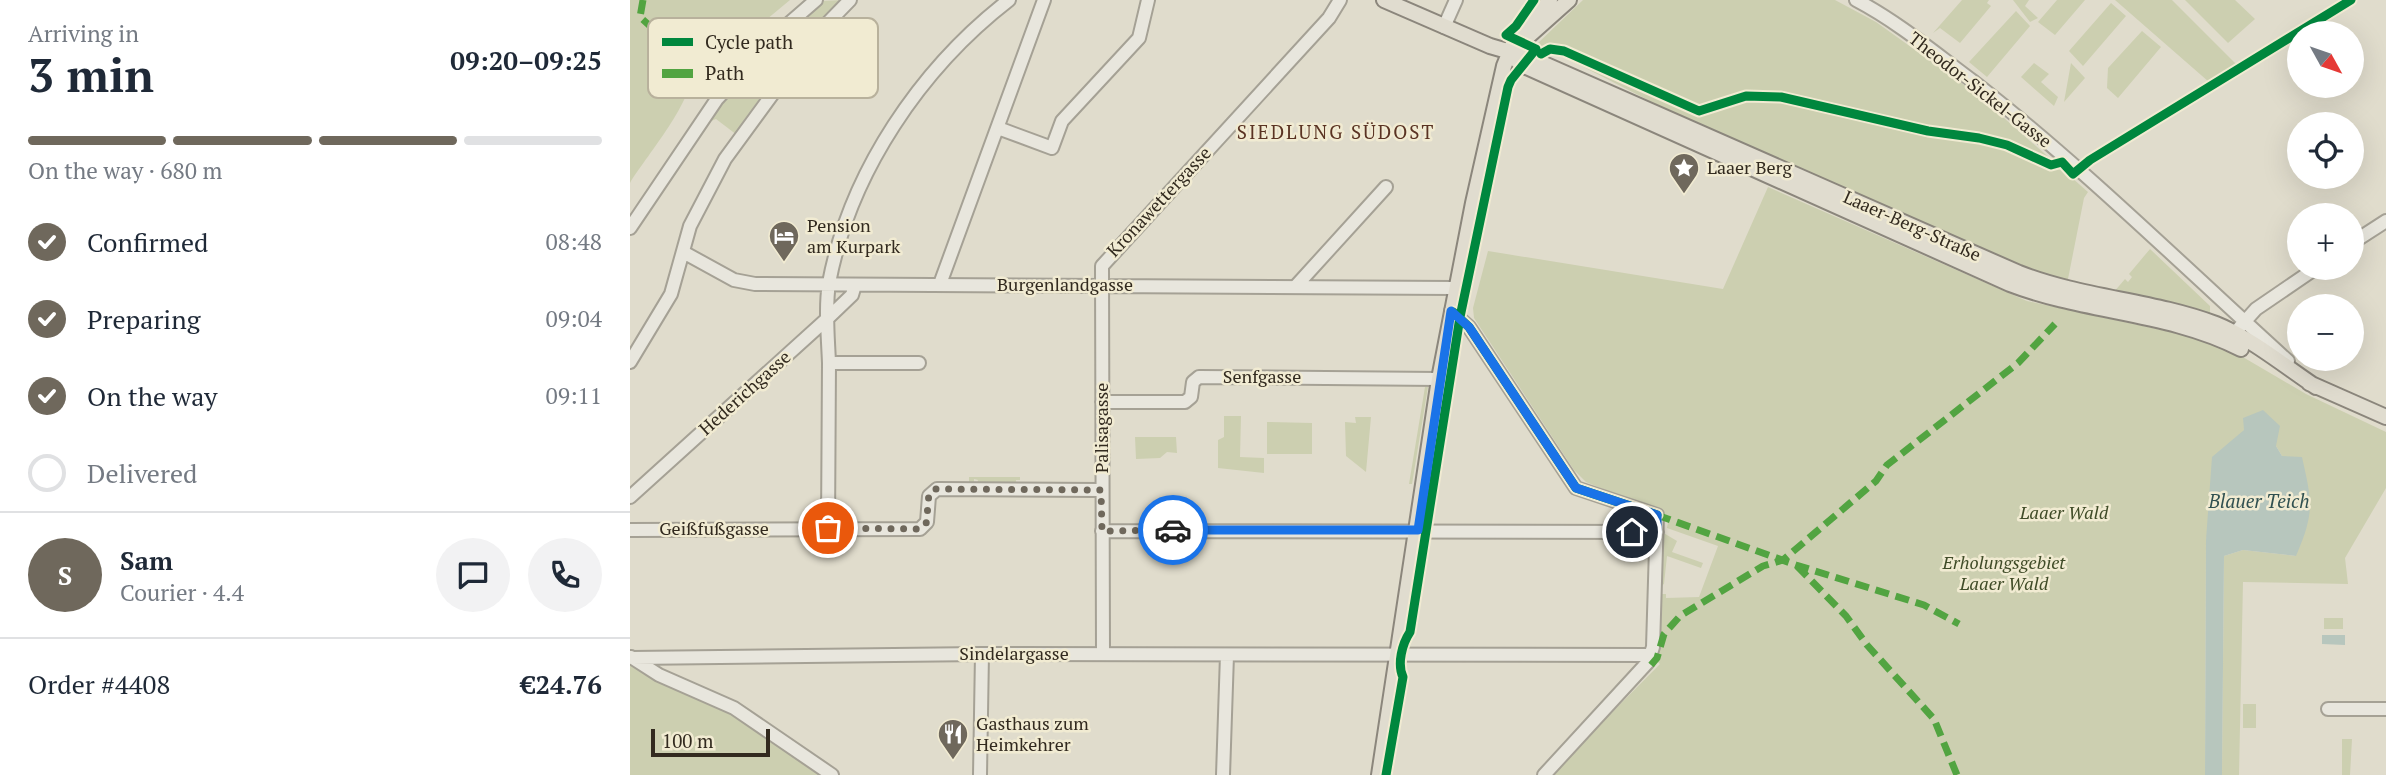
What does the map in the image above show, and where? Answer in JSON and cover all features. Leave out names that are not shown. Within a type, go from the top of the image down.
[{"type":"main road","name":"Laaer-Berg-Straße","points":[[1384,0],[1509,53],[1522,65],[2010,284],[2081,307],[2228,336],[2316,387],[2386,417]]},
{"type":"main road","points":[[1379,775],[1395,656],[1422,530],[1439,379],[1454,288],[1501,75],[1509,53],[1525,26],[1549,0]]},
{"type":"main road","points":[[1509,53],[1569,0]]},
{"type":"street","points":[[795,18],[816,0]]},
{"type":"street","points":[[833,18],[850,0]]},
{"type":"street","points":[[828,528],[829,285],[850,213],[893,128],[947,57],[1009,0]]},
{"type":"street","points":[[940,284],[1044,0]]},
{"type":"street","points":[[998,128],[1052,148],[1062,121],[1139,38],[1147,0]]},
{"type":"street","name":"Kronawettergasse","points":[[1103,285],[1104,261],[1329,18],[1340,0]]},
{"type":"street","points":[[1444,27],[1456,0]]},
{"type":"street","name":"Theodor-Sickel-Gasse","points":[[1864,2],[2013,113],[2079,169],[2316,387]]},
{"type":"street","points":[[630,228],[718,98]]},
{"type":"street","points":[[630,362],[638,345],[662,313],[696,212],[725,159],[770,98]]},
{"type":"street","points":[[1296,286],[1386,187]]},
{"type":"street","points":[[2364,235],[2386,221]]},
{"type":"street","name":"Burgenlandgasse","points":[[683,252],[739,282],[829,285],[1454,288]]},
{"type":"street","points":[[2228,336],[2268,299],[2297,280]]},
{"type":"street","name":"Hederichgasse","points":[[630,497],[828,318],[852,295],[855,285]]},
{"type":"street","name":"Palisagasse","points":[[1103,285],[1103,654]]},
{"type":"street","points":[[2222,302],[2228,336]]},
{"type":"street","points":[[1451,311],[1469,327],[1576,488],[1657,515],[1651,655],[1648,662],[1544,775]]},
{"type":"street","points":[[829,363],[919,363]]},
{"type":"street","name":"Senfgasse","points":[[1102,402],[1185,402],[1191,397],[1193,382],[1199,377],[1439,379]]},
{"type":"street","name":"Geißfußgasse","points":[[630,530],[922,528],[927,522],[929,496],[937,489],[1101,490]]},
{"type":"street","points":[[1102,531],[1657,532]]},
{"type":"street","points":[[980,775],[982,654]]},
{"type":"street","name":"Sindelargasse","points":[[631,657],[982,654],[1651,655]]},
{"type":"street","points":[[1223,775],[1227,655]]},
{"type":"street","points":[[631,657],[659,675],[734,708],[832,775]]},
{"type":"street","points":[[2328,709],[2386,709]]},
{"type":"green space","points":[[630,0],[790,0],[768,18],[648,18],[648,98],[684,98],[671,123],[630,183]]},
{"type":"green space","points":[[844,0],[828,18],[804,18],[821,1]]},
{"type":"green space","points":[[1583,0],[1835,0],[1876,22],[1978,95],[2088,192],[2084,198],[2067,284],[2040,275],[1687,120],[1564,57],[1540,52],[1538,43]]},
{"type":"green space","points":[[1962,0],[1989,0],[1987,3],[1991,6],[1960,43],[1940,28],[1933,33]]},
{"type":"green space","points":[[2013,0],[2029,0],[2025,6],[2038,18],[2030,22]]},
{"type":"green space","points":[[2057,0],[2085,0],[2055,35],[2038,22]]},
{"type":"green space","points":[[2115,0],[2172,0],[2236,64],[2209,82]]},
{"type":"green space","points":[[2185,0],[2235,0],[2255,19],[2228,43]]},
{"type":"green space","points":[[2111,3],[2126,16],[2083,66],[2069,51]]},
{"type":"green space","points":[[2016,11],[2030,26],[1987,77],[1969,62]]},
{"type":"green space","points":[[2142,31],[2161,47],[2118,98],[2107,88],[2108,68]]},
{"type":"green space","points":[[2034,63],[2049,74],[2041,82],[2058,97],[2054,106],[2021,77]]},
{"type":"green space","points":[[2071,63],[2085,78],[2064,102]]},
{"type":"green space","points":[[727,98],[760,98],[737,135],[716,119],[711,121]]},
{"type":"green space","name":"Erholungsgebiet Laaer Wald","points":[[1768,187],[2027,301],[2198,338],[2236,353],[2306,394],[2386,432],[2386,488],[2345,558],[2348,584],[2243,582],[2239,775],[2222,775],[2224,556],[2243,550],[2296,556],[2282,456],[2276,446],[2244,430],[2206,540],[2205,775],[1550,775],[1660,664],[1654,659],[1660,594],[1666,594],[1666,598],[1699,597],[1718,546],[1667,528],[1669,516],[1586,482],[1574,470],[1474,318],[1473,308],[1488,251],[1723,289]]},
{"type":"green space","points":[[2150,249],[2210,306],[2210,316],[2113,293],[2125,279],[2128,282],[2132,277],[2129,274]]},
{"type":"green space","points":[[1425,387],[1428,387],[1412,484],[1409,484]]},
{"type":"green space","points":[[1224,416],[1241,416],[1240,457],[1264,458],[1264,473],[1218,468],[1218,440],[1224,437]]},
{"type":"green space","points":[[1355,417],[1371,417],[1366,472],[1346,456],[1345,422],[1356,423]]},
{"type":"green space","points":[[1267,422],[1312,423],[1312,454],[1267,454]]},
{"type":"green space","points":[[1135,437],[1176,437],[1177,453],[1167,452],[1160,458],[1136,459]]},
{"type":"green space","points":[[969,477],[1020,477],[1020,480],[1016,480],[1016,483],[977,484],[978,480],[974,479],[974,483],[969,483]]},
{"type":"green space","points":[[1662,532],[1677,541],[1672,552],[1703,563],[1701,568],[1667,556],[1664,584],[1659,587]]},
{"type":"green space","points":[[2324,618],[2343,618],[2343,629],[2324,629]]},
{"type":"green space","points":[[630,662],[732,710],[829,775],[630,775]]},
{"type":"green space","points":[[2243,704],[2256,704],[2256,728],[2243,728]]},
{"type":"green space","points":[[2342,739],[2352,739],[2350,775],[2342,775]]},
{"type":"water","name":"Blauer Teich","points":[[2263,410],[2280,426],[2276,446],[2282,456],[2302,457],[2310,496],[2309,517],[2296,556],[2243,550],[2224,556],[2222,775],[2205,775],[2206,540],[2212,457],[2244,430],[2243,418]]},
{"type":"water","points":[[2322,635],[2345,635],[2345,645],[2322,644]]},
{"type":"marked path","points":[[643,0],[640,17],[648,24]]},
{"type":"marked path","points":[[1651,665],[1657,658],[1664,634],[1680,616],[1763,566],[1783,560],[1876,481],[1887,465],[2018,363],[2055,324]]},
{"type":"marked path","points":[[1657,515],[1796,565],[1924,605],[1959,624]]},
{"type":"marked path","points":[[1797,566],[1846,616],[1867,645],[1934,719],[1957,775]]},
{"type":"cycle path","points":[[1386,775],[1403,677],[1401,654],[1410,632],[1460,317],[1508,87],[1536,49],[1506,35],[1516,26],[1534,0]]},
{"type":"cycle path","points":[[1541,54],[1550,49],[1564,51],[1699,111],[1746,96],[1781,97],[1928,131],[2007,145],[2051,165],[2062,162],[2073,174],[2090,160],[2351,0]]},
{"type":"cycle path","points":[[1453,312],[1469,327],[1576,488],[1657,515]]},
{"type":"way so far","points":[[828,528],[920,529],[927,522],[928,499],[934,489],[1034,489],[1101,490],[1102,531],[1173,530]]},
{"type":"place","name":"Laaer Berg","points":[[1684,195]]},
{"type":"place","name":"Pension am Kurpark","points":[[784,263]]},
{"type":"place","name":"Gasthaus zum Heimkehrer","points":[[953,761]]},
{"type":"district","name":"SIEDLUNG SÜDOST","points":[[1336,132]]},
{"type":"route","points":[[1173,530],[1418,530],[1451,311],[1469,327],[1576,488],[1657,515],[1657,532],[1632,532]]},
{"type":"park label","name":"Laaer Wald","points":[[2064,513]]}]
